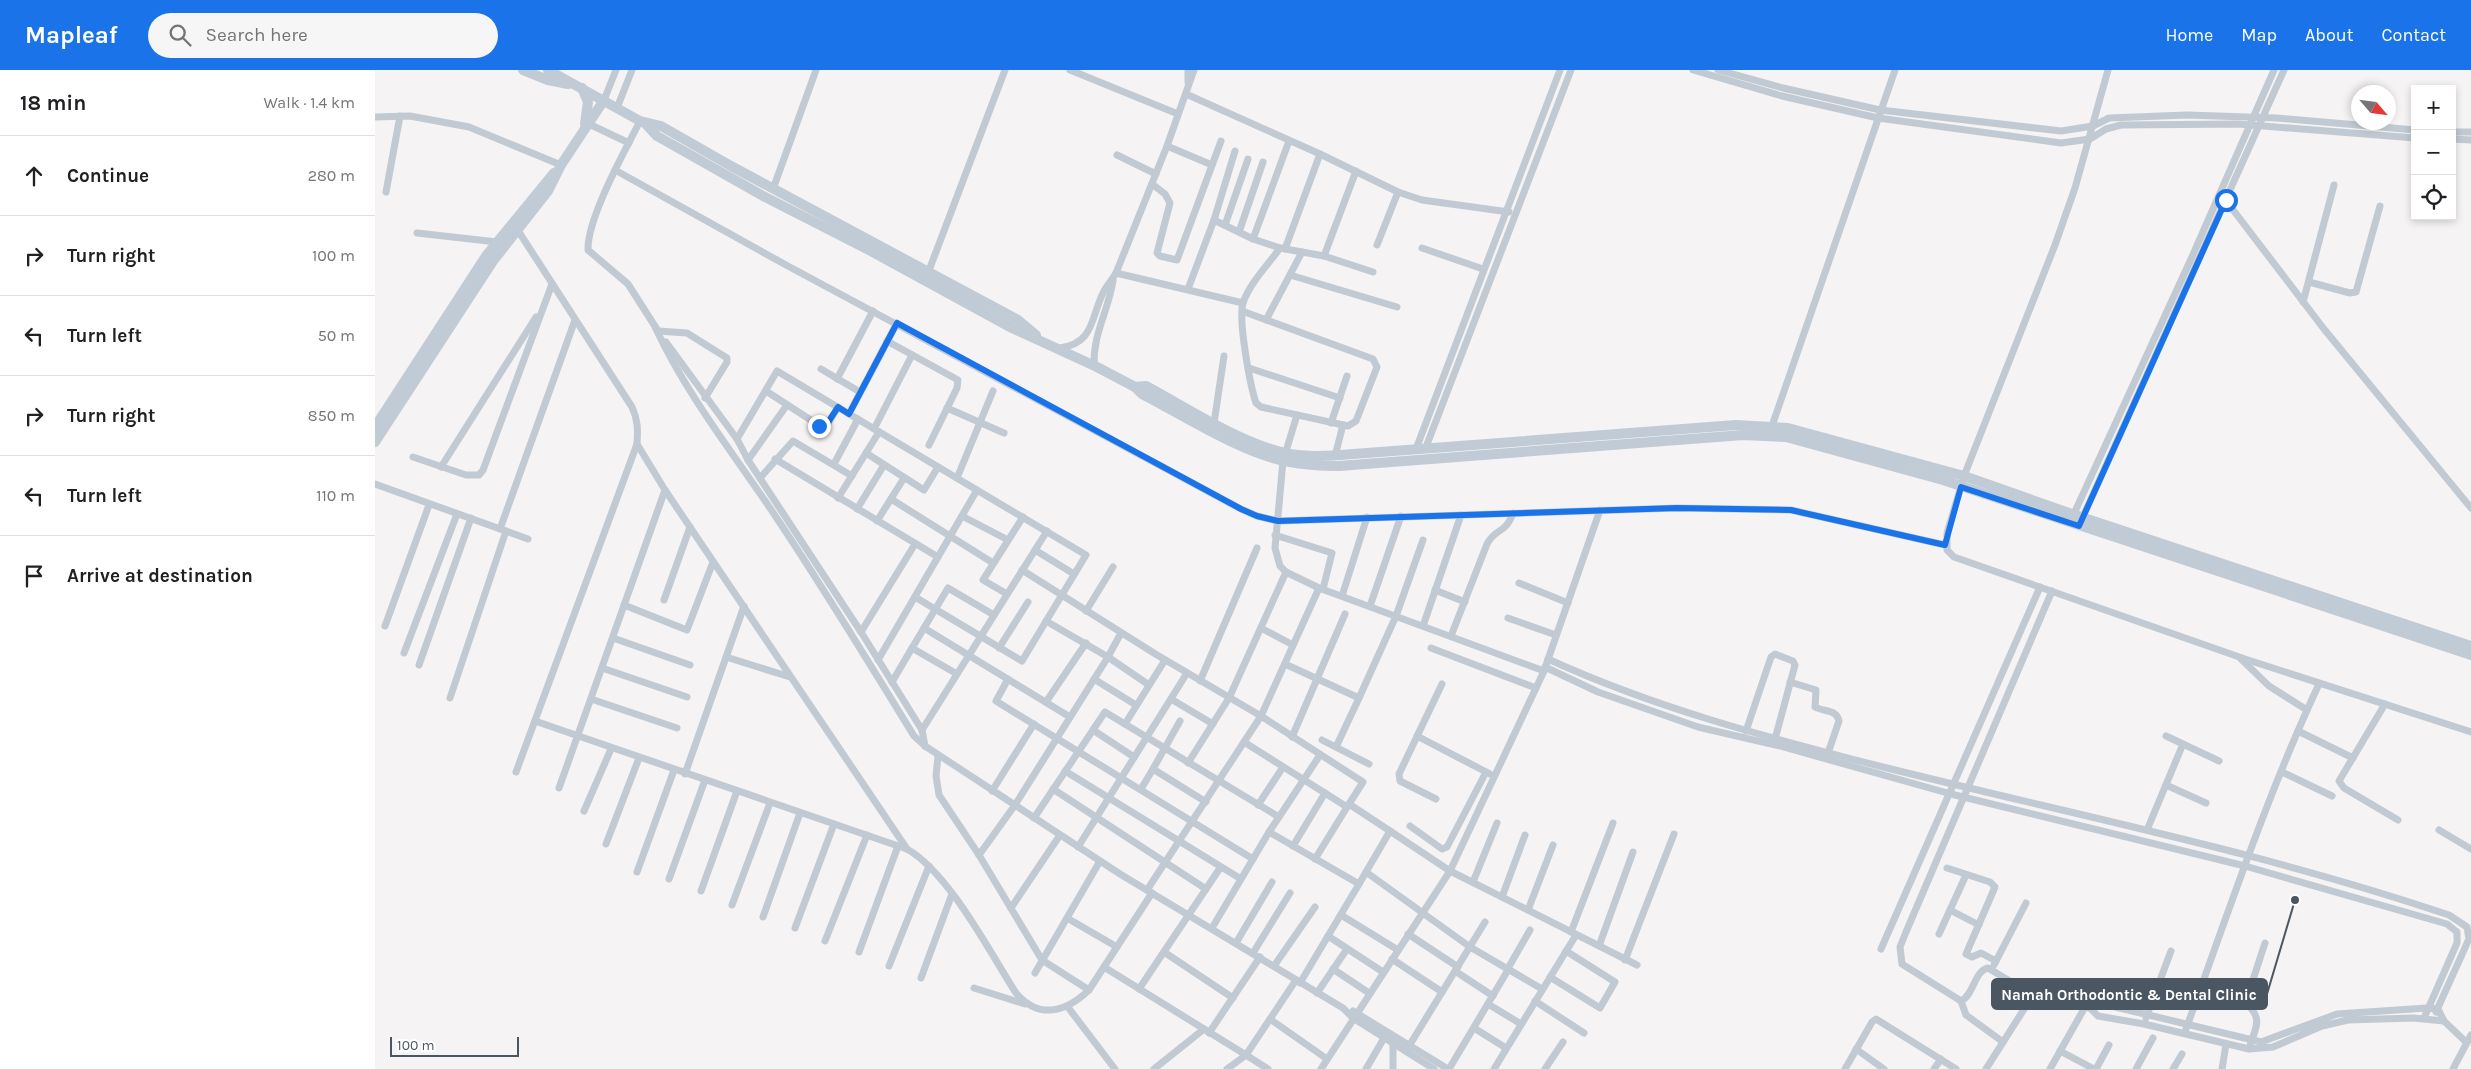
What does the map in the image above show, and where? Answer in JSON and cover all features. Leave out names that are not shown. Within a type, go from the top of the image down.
[{"type":"main road","points":[[523,70],[548,80],[580,86],[586,95],[588,110],[586,128]]},
{"type":"main road","points":[[547,70],[580,86],[643,122],[661,126],[773,189],[876,242],[928,273],[1018,320],[1042,341]]},
{"type":"main road","points":[[375,442],[462,308],[517,230],[548,191],[561,165],[604,100]]},
{"type":"main road","points":[[643,122],[657,136],[763,196],[871,251],[1012,328],[1060,348],[1095,366],[1135,387],[1142,394],[1253,451],[1285,457],[1335,456],[1736,425],[1787,428],[1964,476],[2076,520],[2471,655]]},
{"type":"main road","points":[[375,427],[497,242],[542,185],[561,165]]},
{"type":"main road","points":[[1135,387],[1146,386],[1257,444],[1311,466],[1339,466],[1762,434],[1786,437],[2076,520],[2471,646]]},
{"type":"street","points":[[604,100],[616,70]]},
{"type":"street","points":[[617,108],[632,70]]},
{"type":"street","points":[[773,189],[817,70]]},
{"type":"street","points":[[928,273],[1005,70]]},
{"type":"street","points":[[1070,70],[1179,114]]},
{"type":"street","points":[[1188,70],[1188,85]]},
{"type":"street","points":[[1095,366],[1095,340],[1111,294],[1115,276],[1167,146],[1194,70]]},
{"type":"street","points":[[1421,448],[1483,269],[1560,70]]},
{"type":"street","points":[[1421,448],[1516,213],[1571,70]]},
{"type":"street","points":[[1693,70],[1722,73],[1782,96],[1879,114],[2061,143],[2090,139],[2106,129],[2121,125],[2257,122],[2277,118],[2411,130]]},
{"type":"street","points":[[1772,426],[1895,70]]},
{"type":"street","points":[[1945,545],[1964,476],[2055,245],[2090,139],[2109,70]]},
{"type":"street","points":[[2076,520],[2226,200],[2257,122],[2274,70]]},
{"type":"street","points":[[2076,520],[2220,194],[2284,70]]},
{"type":"street","points":[[1186,94],[1320,154],[1398,192],[1422,200],[1516,213]]},
{"type":"street","points":[[1879,114],[2061,132],[2093,126],[2116,117],[2187,115],[2411,138]]},
{"type":"street","points":[[386,192],[401,116]]},
{"type":"street","points":[[375,117],[401,116],[439,120],[469,127],[561,165]]},
{"type":"street","points":[[643,122],[629,143],[615,170],[593,223],[587,241],[587,250],[628,284],[657,330],[705,398],[737,439],[748,460],[861,632],[922,730],[925,746]]},
{"type":"street","points":[[586,128],[629,143]]},
{"type":"street","points":[[2456,132],[2471,132]]},
{"type":"street","points":[[2456,139],[2471,140]]},
{"type":"street","points":[[1152,184],[1165,194],[1170,203],[1157,253],[1160,256],[1177,260],[1221,141]]},
{"type":"street","points":[[1253,239],[1289,141]]},
{"type":"street","points":[[1167,146],[1212,165]]},
{"type":"street","points":[[1187,289],[1214,220],[1235,151]]},
{"type":"street","points":[[1242,311],[1375,362],[1377,367],[1356,422],[1348,426],[1261,407],[1256,403],[1249,368],[1242,311],[1243,303],[1282,248],[1320,154]]},
{"type":"street","points":[[1117,156],[1156,174]]},
{"type":"street","points":[[1225,225],[1248,159]]},
{"type":"street","points":[[1239,232],[1263,162]]},
{"type":"street","points":[[615,170],[873,311],[1257,516],[1278,518],[1367,517],[1677,508],[1791,510],[1945,545],[1954,557],[2319,684],[2471,732]]},
{"type":"street","points":[[1324,256],[1355,171]]},
{"type":"street","points":[[2303,302],[2334,184]]},
{"type":"street","points":[[1377,245],[1398,192]]},
{"type":"street","points":[[2220,194],[2303,302],[2471,508]]},
{"type":"street","points":[[2309,282],[2350,293],[2356,292],[2380,206]]},
{"type":"street","points":[[1214,220],[1253,239],[1282,248],[1324,256],[1373,272]]},
{"type":"street","points":[[516,772],[637,444],[638,418],[517,230]]},
{"type":"street","points":[[417,234],[497,242]]},
{"type":"street","points":[[1422,248],[1483,269]]},
{"type":"street","points":[[1266,320],[1302,252]]},
{"type":"street","points":[[1290,275],[1397,306]]},
{"type":"street","points":[[1115,276],[1187,289],[1243,303]]},
{"type":"street","points":[[1060,348],[1075,345],[1084,337],[1103,291],[1115,276]]},
{"type":"street","points":[[413,457],[472,476],[479,475],[483,470],[552,284]]},
{"type":"street","points":[[441,466],[544,305]]},
{"type":"street","points":[[837,378],[873,311]]},
{"type":"street","points":[[451,698],[503,530],[575,320]]},
{"type":"street","points":[[849,414],[897,323]]},
{"type":"street","points":[[657,330],[687,334],[727,358],[727,362],[705,398]]},
{"type":"street","points":[[657,330],[671,360],[697,403],[775,516],[914,736],[938,756],[1149,892],[1257,955],[1408,1048],[1448,1069],[1493,996],[1530,930]]},
{"type":"street","points":[[887,341],[958,380],[957,388],[929,445]]},
{"type":"street","points":[[838,498],[866,454],[913,355]]},
{"type":"street","points":[[1214,423],[1224,356]]},
{"type":"street","points":[[1249,368],[1340,398]]},
{"type":"street","points":[[821,369],[860,392]]},
{"type":"street","points":[[737,439],[777,371],[1086,554],[1022,661],[915,597]]},
{"type":"street","points":[[1331,423],[1347,376]]},
{"type":"street","points":[[766,391],[815,424],[824,427],[838,407]]},
{"type":"street","points":[[957,478],[993,391]]},
{"type":"street","points":[[748,460],[787,405]]},
{"type":"street","points":[[947,408],[1004,433]]},
{"type":"street","points":[[1297,415],[1285,457],[1275,535],[1277,557],[1280,566],[1286,572],[1321,589],[1544,669],[1598,692],[1698,728],[1780,746],[1951,794],[2245,866],[2447,924],[2457,934],[2457,943],[2424,1018]]},
{"type":"street","points":[[834,464],[858,419]]},
{"type":"street","points":[[1335,456],[1343,425]]},
{"type":"street","points":[[761,478],[775,459],[793,440],[852,476]]},
{"type":"street","points":[[637,444],[665,490],[907,849]]},
{"type":"street","points":[[866,454],[924,490],[938,467]]},
{"type":"street","points":[[775,459],[938,557]]},
{"type":"street","points":[[857,509],[884,465]]},
{"type":"street","points":[[877,521],[904,478]]},
{"type":"street","points":[[375,484],[528,539]]},
{"type":"street","points":[[559,788],[665,490]]},
{"type":"street","points":[[877,660],[977,490]]},
{"type":"street","points":[[891,499],[993,563]]},
{"type":"street","points":[[385,626],[429,505]]},
{"type":"street","points":[[1321,1069],[1450,870],[1544,669],[1600,510]]},
{"type":"street","points":[[1451,636],[1490,538],[1507,527],[1513,513]]},
{"type":"street","points":[[404,653],[457,514]]},
{"type":"street","points":[[1423,626],[1461,514]]},
{"type":"street","points":[[962,516],[1008,540]]},
{"type":"street","points":[[1370,606],[1401,516]]},
{"type":"street","points":[[1342,596],[1367,517]]},
{"type":"street","points":[[419,665],[471,518]]},
{"type":"street","points":[[1007,594],[983,580],[1023,518]]},
{"type":"street","points":[[664,600],[690,527]]},
{"type":"street","points":[[922,730],[1047,531]]},
{"type":"street","points":[[974,988],[1025,1004],[1058,1010],[1075,1003],[1089,990],[1117,947],[1179,842],[1261,716],[1321,589],[1332,553],[1275,535]]},
{"type":"street","points":[[1336,747],[1396,616],[1423,540]]},
{"type":"street","points":[[861,632],[915,544]]},
{"type":"street","points":[[1200,681],[1257,548]]},
{"type":"street","points":[[1035,550],[1074,574]]},
{"type":"street","points":[[625,605],[687,630],[713,562]]},
{"type":"street","points":[[1086,611],[1113,567]]},
{"type":"street","points":[[1022,570],[1165,660],[1261,716],[1363,782],[1315,859]]},
{"type":"street","points":[[1188,762],[1229,698],[1286,572]]},
{"type":"street","points":[[1519,583],[1568,603]]},
{"type":"street","points":[[1881,949],[1955,785],[2040,587]]},
{"type":"street","points":[[892,682],[948,588],[994,615]]},
{"type":"street","points":[[1435,590],[1465,602]]},
{"type":"street","points":[[2003,1042],[1966,1015],[1961,1002],[1904,967],[1900,955],[1906,932],[1966,797],[2052,591]]},
{"type":"street","points":[[999,648],[1028,602]]},
{"type":"street","points":[[685,774],[744,606]]},
{"type":"street","points":[[1292,737],[1345,614]]},
{"type":"street","points":[[1508,618],[1556,635]]},
{"type":"street","points":[[1046,621],[1108,657],[1149,685]]},
{"type":"street","points":[[924,628],[1071,717]]},
{"type":"street","points":[[1261,628],[1293,646]]},
{"type":"street","points":[[979,856],[1015,806],[1094,680],[1121,633]]},
{"type":"street","points":[[613,638],[690,665]]},
{"type":"street","points":[[1046,702],[1085,643]]},
{"type":"street","points":[[912,648],[957,674]]},
{"type":"street","points":[[1431,648],[1535,688]]},
{"type":"street","points":[[1746,732],[1771,657],[1775,654],[1793,661],[1795,665],[1775,740]]},
{"type":"street","points":[[2238,656],[2269,686],[2307,710]]},
{"type":"street","points":[[726,657],[791,677]]},
{"type":"street","points":[[1548,659],[1602,684],[1673,710],[1746,732],[2248,856],[2423,906],[2449,915],[2469,925]]},
{"type":"street","points":[[1125,724],[1165,660]]},
{"type":"street","points":[[1285,664],[1359,698]]},
{"type":"street","points":[[602,668],[687,697]]},
{"type":"street","points":[[1078,847],[1187,673]]},
{"type":"street","points":[[1008,679],[996,701],[1253,859]]},
{"type":"street","points":[[1094,680],[1136,706]]},
{"type":"street","points":[[1790,682],[1816,690],[1815,707],[1838,716],[1839,721],[1828,753]]},
{"type":"street","points":[[1436,798],[1401,781],[1399,774],[1442,684]]},
{"type":"street","points":[[2184,1035],[2248,856],[2319,684]]},
{"type":"street","points":[[591,699],[677,728]]},
{"type":"street","points":[[1171,699],[1213,724]]},
{"type":"street","points":[[2385,704],[2339,781],[2398,820]]},
{"type":"street","points":[[1034,818],[1105,712],[1279,817]]},
{"type":"street","points":[[535,721],[611,749],[907,849],[921,857],[953,894],[1016,993],[1025,1004]]},
{"type":"street","points":[[1141,789],[1180,722]]},
{"type":"street","points":[[992,791],[1033,724]]},
{"type":"street","points":[[1093,730],[1134,757]]},
{"type":"street","points":[[2298,731],[2353,758]]},
{"type":"street","points":[[1417,736],[1494,776]]},
{"type":"street","points":[[2166,736],[2219,762]]},
{"type":"street","points":[[1322,740],[1369,764]]},
{"type":"street","points":[[1244,742],[1450,870],[1637,965]]},
{"type":"street","points":[[2147,830],[2183,744]]},
{"type":"street","points":[[584,811],[611,749]]},
{"type":"street","points":[[1212,928],[1269,832],[1320,755]]},
{"type":"street","points":[[938,756],[936,776],[939,796],[979,856],[1043,960],[1089,990]]},
{"type":"street","points":[[606,844],[639,758]]},
{"type":"street","points":[[1258,805],[1283,767]]},
{"type":"street","points":[[1153,769],[1206,802]]},
{"type":"street","points":[[637,872],[673,770]]},
{"type":"street","points":[[1065,771],[1220,868],[1241,879]]},
{"type":"street","points":[[1410,826],[1442,849],[1445,849],[1486,772]]},
{"type":"street","points":[[2282,772],[2332,796]]},
{"type":"street","points":[[669,879],[705,780]]},
{"type":"street","points":[[2166,785],[2206,803]]},
{"type":"street","points":[[1053,789],[1206,889]]},
{"type":"street","points":[[701,891],[737,791]]},
{"type":"street","points":[[1293,846],[1325,794]]},
{"type":"street","points":[[732,905],[770,802]]},
{"type":"street","points":[[763,916],[800,813]]},
{"type":"street","points":[[1473,882],[1497,823]]},
{"type":"street","points":[[1494,1069],[1566,951],[1613,823]]},
{"type":"street","points":[[795,928],[834,824]]},
{"type":"street","points":[[2439,830],[2471,849]]},
{"type":"street","points":[[1228,1069],[1246,1055],[1298,981],[1341,915],[1390,831]]},
{"type":"street","points":[[1269,832],[1359,884]]},
{"type":"street","points":[[1625,960],[1674,834]]},
{"type":"street","points":[[825,941],[867,835]]},
{"type":"street","points":[[1011,908],[1059,835]]},
{"type":"street","points":[[1502,897],[1525,835]]},
{"type":"street","points":[[1528,910],[1553,845]]},
{"type":"street","points":[[859,952],[898,846]]},
{"type":"street","points":[[1599,946],[1633,852]]},
{"type":"street","points":[[1035,973],[1100,861]]},
{"type":"street","points":[[889,966],[929,866]]},
{"type":"street","points":[[1139,989],[1220,868]]},
{"type":"street","points":[[1947,868],[1990,882],[1995,888],[1966,954],[1972,957],[1981,953],[1996,961]]},
{"type":"street","points":[[1367,872],[1470,947],[1542,989]]},
{"type":"street","points":[[1939,934],[1966,875]]},
{"type":"street","points":[[1236,943],[1272,882]]},
{"type":"street","points":[[1154,1069],[1206,1031],[1233,998],[1290,893]]},
{"type":"street","points":[[921,978],[953,894]]},
{"type":"street","points":[[1992,969],[2026,903]]},
{"type":"street","points":[[1274,966],[1315,906]]},
{"type":"street","points":[[1950,910],[1979,925]]},
{"type":"street","points":[[1341,915],[1397,950]]},
{"type":"street","points":[[1067,918],[1117,947]]},
{"type":"street","points":[[1408,1048],[1485,922]]},
{"type":"street","points":[[2457,934],[2469,925]]},
{"type":"street","points":[[2433,1019],[2467,946],[2469,925]]},
{"type":"street","points":[[1408,934],[1493,996]]},
{"type":"street","points":[[1328,936],[1383,972]]},
{"type":"street","points":[[2249,1049],[2257,1021],[2255,1013],[2247,1005],[2247,998],[2265,944]]},
{"type":"street","points":[[1317,993],[1347,949]]},
{"type":"street","points":[[1550,977],[1600,1008],[1615,982],[1566,951]]},
{"type":"street","points":[[2144,1024],[2171,951]]},
{"type":"street","points":[[1164,952],[1233,998]]},
{"type":"street","points":[[1392,959],[1443,992]]},
{"type":"street","points":[[1104,967],[1268,1069]]},
{"type":"street","points":[[1333,969],[1369,993]]},
{"type":"street","points":[[1961,1002],[1969,994],[1983,969],[1992,969],[2033,995],[2053,1003],[2088,1008],[2107,1005],[2187,1026],[2261,1042],[2273,1039],[2325,1016],[2427,1008],[2437,1010],[2444,1021],[2469,1038],[2453,1069]]},
{"type":"street","points":[[1986,1069],[2033,995]]},
{"type":"street","points":[[1535,1001],[1584,1033]]},
{"type":"street","points":[[1488,1004],[1521,1024]]},
{"type":"street","points":[[1067,1006],[1115,1069]]},
{"type":"street","points":[[2088,1008],[2098,1016],[2144,1024],[2249,1049],[2273,1047],[2322,1026],[2342,1021],[2424,1018],[2444,1021]]},
{"type":"street","points":[[2050,1069],[2060,1050],[2088,1008]]},
{"type":"street","points":[[1355,1015],[1384,1038],[1408,1048],[1434,1069]]},
{"type":"street","points":[[1845,1069],[1876,1018],[1956,1069]]},
{"type":"street","points":[[1270,1019],[1327,1059]]},
{"type":"street","points":[[1474,1028],[1506,1048]]},
{"type":"street","points":[[1366,1069],[1384,1038]]},
{"type":"street","points":[[2136,1069],[2153,1038]]},
{"type":"street","points":[[1545,1069],[1563,1042]]},
{"type":"street","points":[[1393,1043],[1393,1069]]},
{"type":"street","points":[[2222,1069],[2226,1044]]},
{"type":"street","points":[[2060,1050],[2095,1069],[2109,1045]]},
{"type":"street","points":[[1856,1049],[1884,1069]]},
{"type":"street","points":[[2173,1069],[2182,1054]]},
{"type":"street","points":[[1421,1059],[1421,1069]]},
{"type":"street","points":[[1934,1069],[1941,1059]]},
{"type":"place","name":"Namah Orthodontic & Dental Clinic","points":[[2295,900]]},
{"type":"route","points":[[819,426],[824,427],[827,424],[838,407],[849,414],[897,323],[1241,509],[1257,516],[1278,521],[1677,508],[1791,510],[1945,545],[1961,487],[2079,526],[2226,200]]}]
